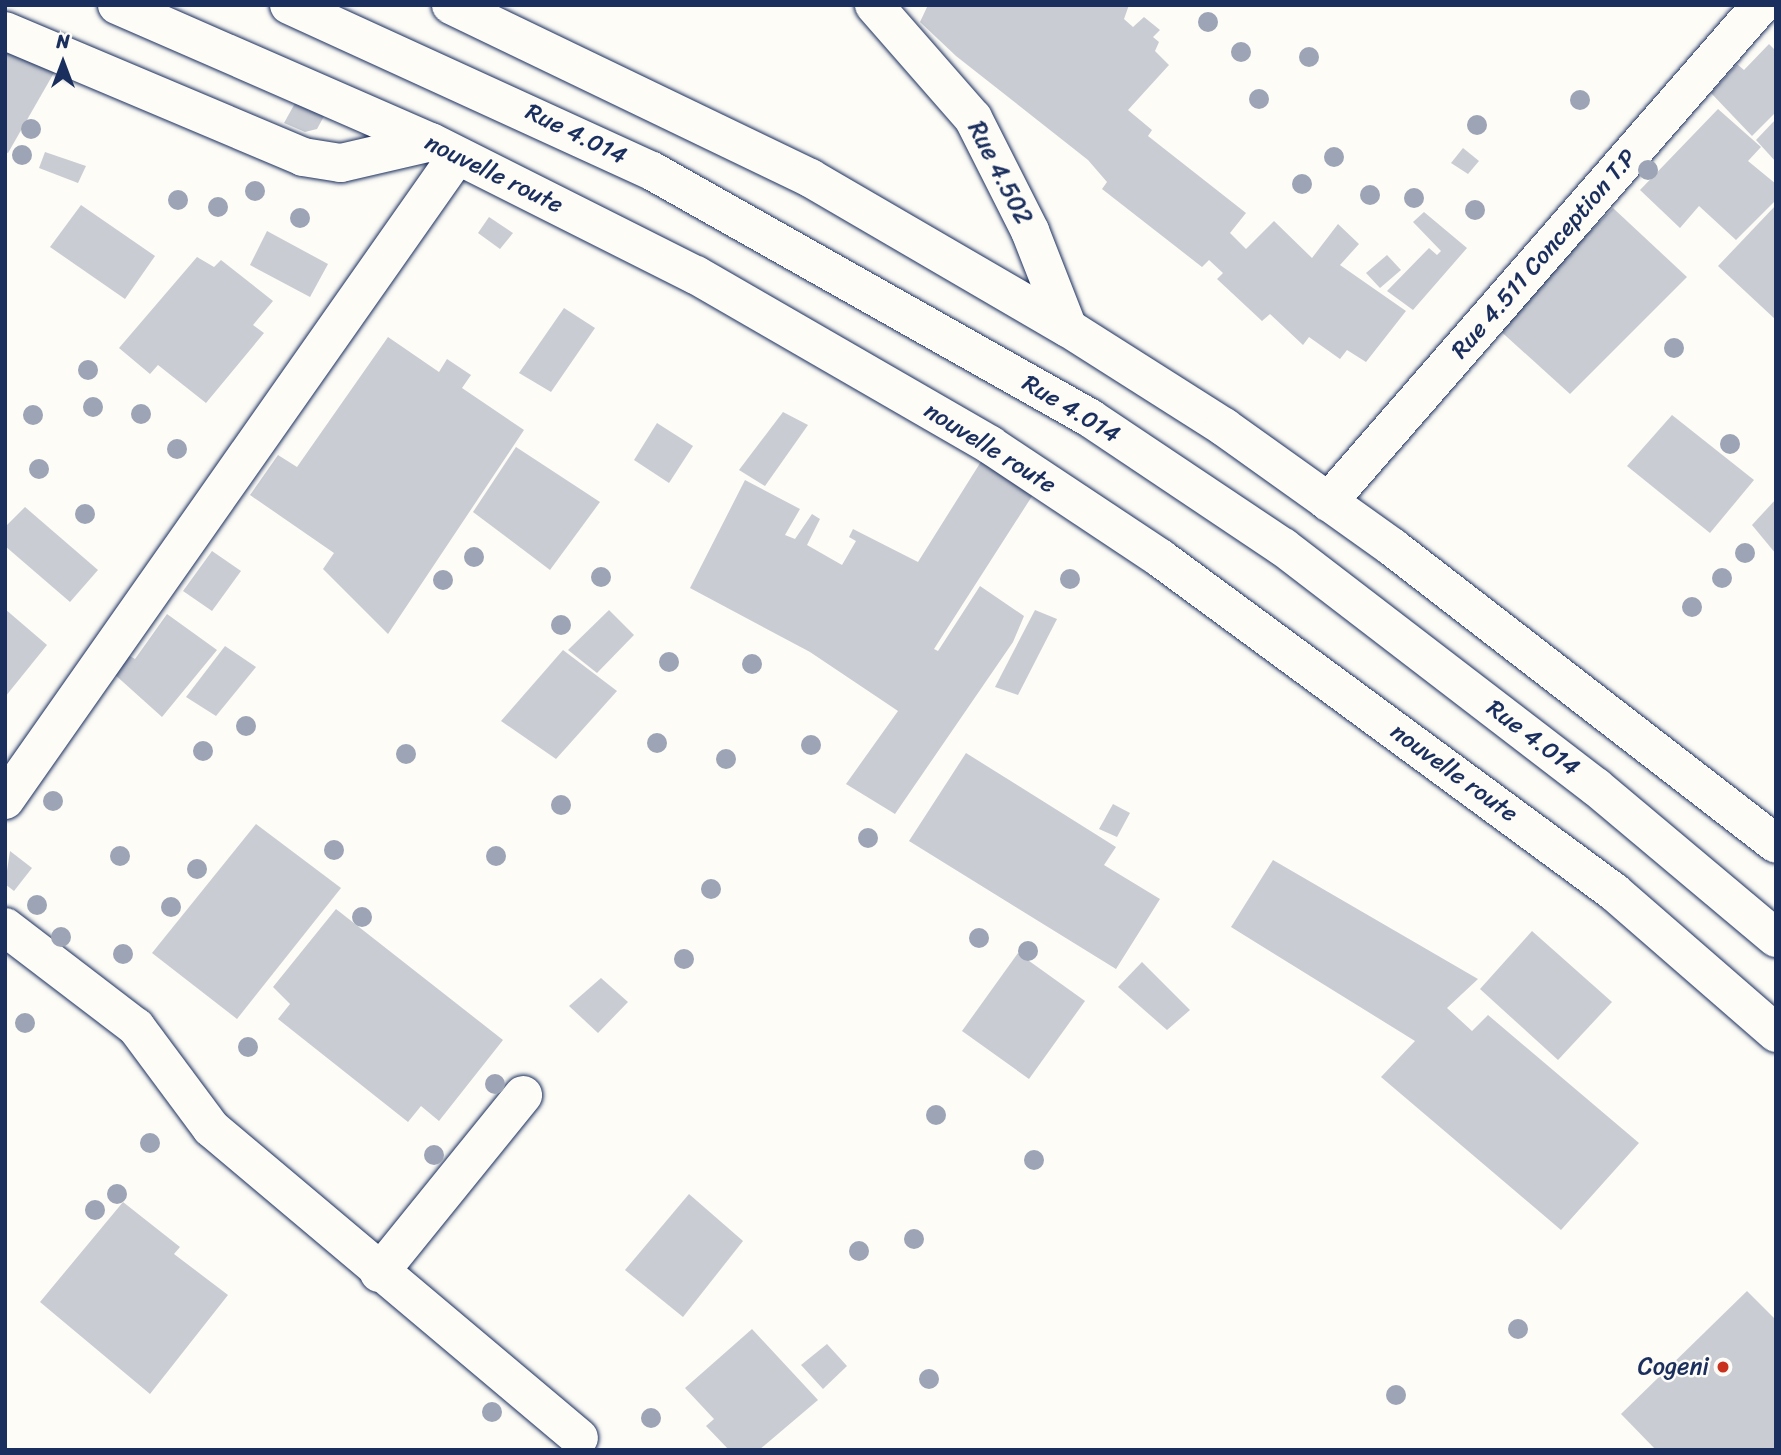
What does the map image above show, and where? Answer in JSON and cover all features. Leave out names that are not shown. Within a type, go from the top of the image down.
[{"type":"main road","name":"nouvelle route","points":[[117,5],[444,149],[696,275],[990,444],[1160,558],[1614,892],[1776,1033]]},
{"type":"main road","name":"Rue 4.014","points":[[289,5],[652,171],[1090,418],[1283,547],[1597,787],[1776,938]]},
{"type":"main road","points":[[451,5],[810,178],[1068,328],[1328,502],[1776,844]]},
{"type":"main road","name":"Rue 4.502","points":[[874,5],[974,118],[1030,231],[1068,328]]},
{"type":"main road","name":"Rue 4.511 Conception T.P","points":[[1328,502],[1761,5]]},
{"type":"main road","points":[[5,31],[303,158],[341,163],[444,149]]},
{"type":"main road","points":[[5,800],[444,149]]},
{"type":"main road","points":[[5,927],[136,1027],[211,1128],[379,1273],[579,1438]]},
{"type":"main road","points":[[379,1273],[523,1095]]},
{"type":"building","points":[[928,5],[1129,5],[1124,19],[1133,27],[1144,17],[1160,30],[1153,37],[1159,42],[1155,51],[1169,65],[1128,110],[1152,130],[1148,136],[1246,213],[1230,233],[1246,249],[1274,221],[1312,258],[1338,224],[1359,244],[1340,265],[1406,311],[1366,362],[1347,350],[1340,359],[1309,337],[1303,345],[1270,314],[1262,321],[1217,279],[1223,273],[1209,260],[1202,267],[1102,189],[1107,182],[1088,160],[956,56],[920,22]]},
{"type":"building","points":[[1769,44],[1776,51],[1776,112],[1752,136],[1711,93],[1737,64],[1744,70]]},
{"type":"building","points":[[5,48],[55,71],[8,153],[5,152]]},
{"type":"building","points":[[299,96],[328,109],[317,129],[305,132],[284,123]]},
{"type":"building","points":[[1718,109],[1761,147],[1748,161],[1776,184],[1776,200],[1736,240],[1699,206],[1680,228],[1640,190]]},
{"type":"building","points":[[1776,119],[1776,162],[1756,140]]},
{"type":"building","points":[[1463,148],[1479,161],[1468,174],[1451,163]]},
{"type":"building","points":[[45,152],[86,166],[78,183],[39,168]]},
{"type":"building","points":[[81,205],[155,256],[125,299],[50,247]]},
{"type":"building","points":[[1776,205],[1776,320],[1718,266]]},
{"type":"building","points":[[1613,208],[1687,277],[1570,394],[1496,327]]},
{"type":"building","points":[[1424,212],[1467,248],[1413,310],[1387,291],[1429,248],[1437,255],[1441,251],[1413,222]]},
{"type":"building","points":[[489,217],[513,233],[500,249],[478,233]]},
{"type":"building","points":[[267,231],[328,264],[310,297],[250,265]]},
{"type":"building","points":[[1387,255],[1401,270],[1380,288],[1366,273]]},
{"type":"building","points":[[197,257],[214,267],[221,260],[273,301],[253,325],[264,333],[206,403],[158,365],[150,374],[119,348]]},
{"type":"building","points":[[564,308],[595,328],[551,392],[519,373]]},
{"type":"building","points":[[388,337],[439,372],[447,359],[471,375],[462,388],[524,430],[388,634],[323,569],[334,553],[250,495],[278,455],[297,467]]},
{"type":"building","points":[[783,412],[808,425],[765,486],[739,470]]},
{"type":"building","points":[[1672,415],[1754,480],[1710,533],[1627,466]]},
{"type":"building","points":[[657,423],[693,446],[669,483],[634,460]]},
{"type":"building","points":[[516,447],[600,502],[550,570],[473,512]]},
{"type":"building","points":[[982,460],[1036,490],[934,649],[938,651],[980,586],[1024,616],[1013,642],[895,814],[846,784],[898,711],[810,652],[690,588],[745,480],[800,509],[785,535],[795,539],[812,514],[820,519],[807,545],[842,565],[856,541],[849,537],[853,529],[918,562]]},
{"type":"building","points":[[1776,499],[1776,554],[1752,525]]},
{"type":"building","points":[[25,507],[98,570],[70,602],[5,546],[5,527]]},
{"type":"building","points":[[212,551],[241,571],[212,611],[183,591]]},
{"type":"building","points":[[5,609],[47,645],[5,697]]},
{"type":"building","points":[[609,610],[634,635],[597,673],[568,650]]},
{"type":"building","points":[[1035,610],[1057,619],[1018,695],[995,687]]},
{"type":"building","points":[[167,614],[217,650],[162,717],[113,673],[128,655],[135,659]]},
{"type":"building","points":[[225,646],[256,667],[216,716],[186,697]]},
{"type":"building","points":[[563,650],[617,691],[556,759],[501,721]]},
{"type":"building","points":[[966,753],[1116,847],[1104,865],[1160,899],[1116,969],[909,841]]},
{"type":"building","points":[[1113,804],[1130,813],[1117,837],[1099,829]]},
{"type":"building","points":[[256,824],[341,888],[237,1019],[152,953]]},
{"type":"building","points":[[10,851],[32,868],[14,891],[5,884]]},
{"type":"building","points":[[1273,860],[1478,979],[1447,1008],[1472,1031],[1488,1015],[1639,1143],[1561,1230],[1381,1077],[1415,1041],[1231,927]]},
{"type":"building","points":[[336,909],[503,1040],[439,1121],[421,1106],[408,1122],[278,1019],[290,1004],[273,987]]},
{"type":"building","points":[[1532,931],[1612,1002],[1558,1060],[1480,989]]},
{"type":"building","points":[[1018,953],[1085,1001],[1029,1079],[962,1031]]},
{"type":"building","points":[[1142,962],[1190,1010],[1167,1030],[1118,987]]},
{"type":"building","points":[[601,978],[628,1002],[598,1033],[569,1006]]},
{"type":"building","points":[[689,1194],[743,1241],[683,1317],[625,1270]]},
{"type":"building","points":[[123,1202],[180,1247],[174,1254],[228,1295],[150,1394],[40,1302]]},
{"type":"building","name":"Cogeni","points":[[1747,1291],[1776,1320],[1776,1450],[1656,1450],[1621,1414]]},
{"type":"building","points":[[752,1329],[818,1400],[759,1450],[729,1450],[706,1426],[714,1419],[685,1388]]},
{"type":"building","points":[[827,1344],[847,1366],[823,1389],[801,1365]]},
{"type":"place","name":"Cogeni","points":[[1723,1367]]}]
